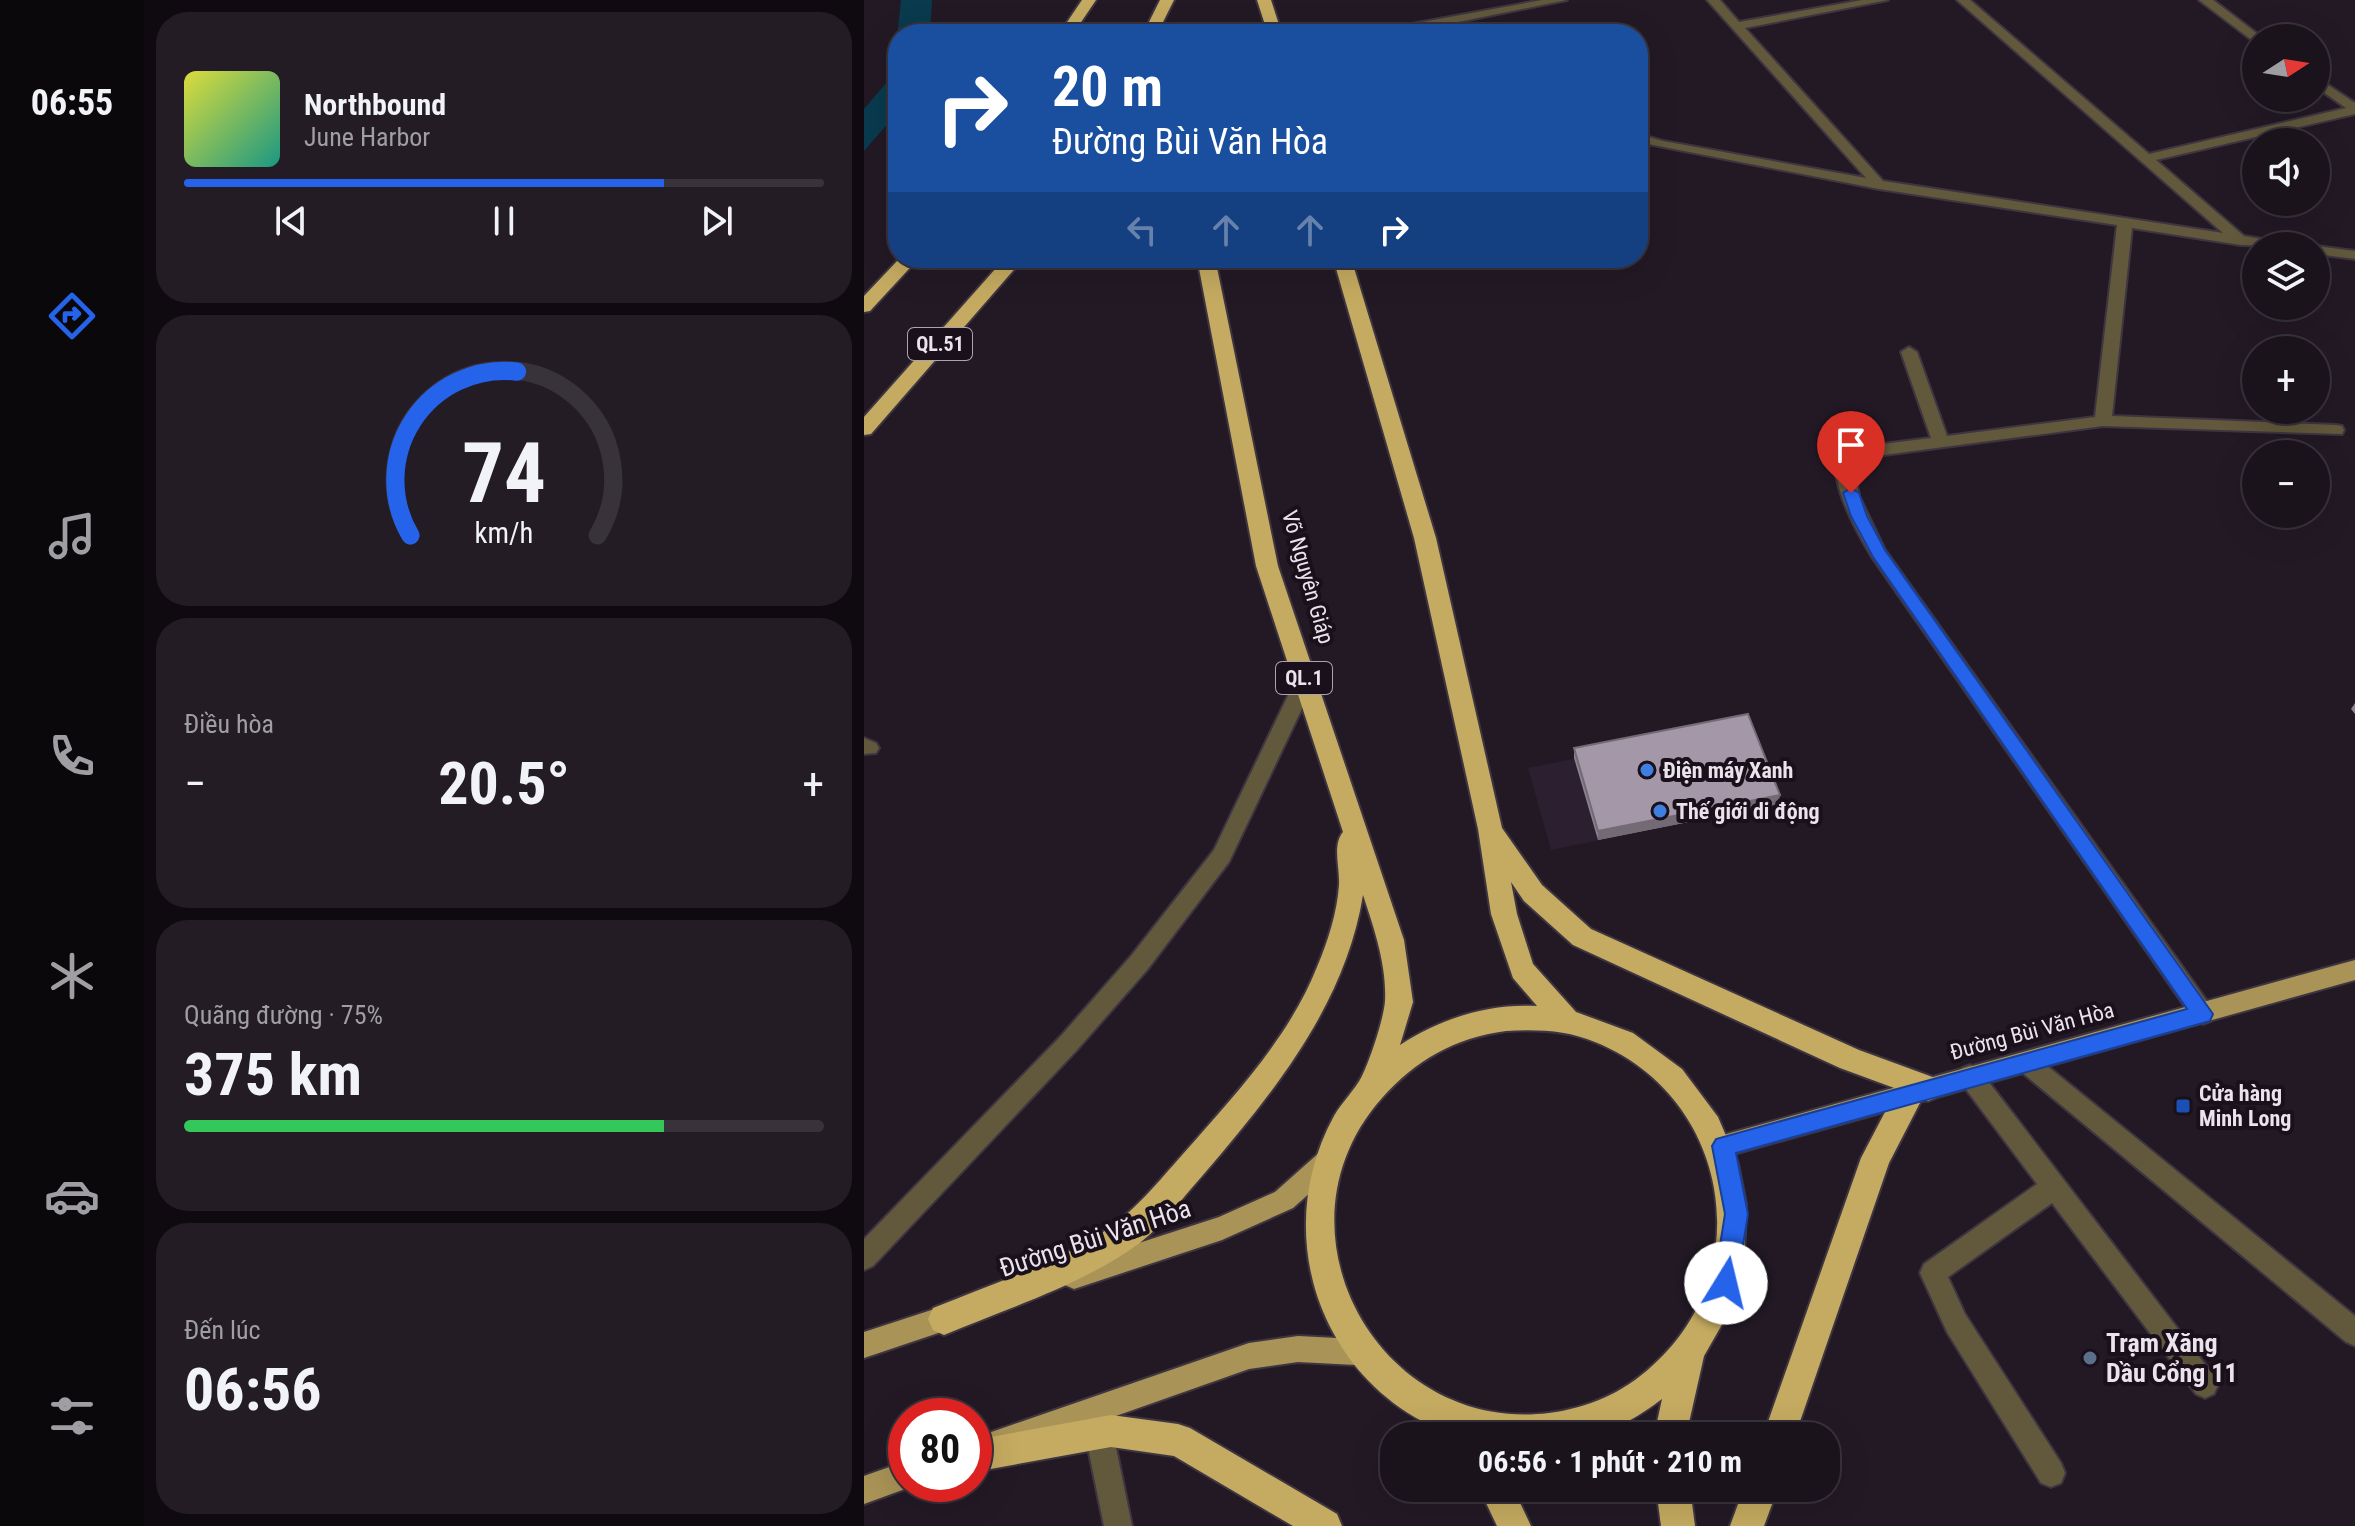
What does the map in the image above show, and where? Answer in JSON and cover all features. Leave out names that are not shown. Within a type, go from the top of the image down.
[{"type":"highway","points":[[1073,24],[1089,0]]},
{"type":"highway","points":[[1152,0],[1158,24]]},
{"type":"highway","points":[[1160,24],[1167,0]]},
{"type":"highway","points":[[1264,0],[1272,24]]},
{"type":"highway","points":[[864,307],[901,268]]},
{"type":"highway","name":"QL.51","points":[[864,429],[1006,268]]},
{"type":"highway","name":"Võ Nguyên Giáp","points":[[1208,268],[1267,566],[1391,940],[1399,1002],[1372,1091]]},
{"type":"highway","points":[[1345,268],[1425,538],[1490,829],[1504,914],[1522,970],[1569,1023]]},
{"type":"highway","points":[[944,1319],[1075,1263],[1132,1230],[1244,1107],[1289,1046],[1323,985],[1351,908],[1351,846],[1342,794]]},
{"type":"highway","points":[[1490,829],[1533,893],[1582,937],[1919,1090],[1876,1158],[1784,1422]]},
{"type":"highway","name":"QL.1","points":[[1451,1422],[1412,1401],[1356,1352],[1324,1286],[1315,1224],[1329,1160],[1360,1102],[1407,1058],[1464,1029],[1525,1018],[1586,1025],[1643,1049],[1690,1090],[1723,1146],[1737,1214],[1726,1283],[1690,1349],[1673,1422]]},
{"type":"highway","name":"QL.1","points":[[1573,1422],[1633,1399],[1690,1349]]},
{"type":"highway","points":[[992,1451],[1111,1431],[1178,1440],[1325,1526]]},
{"type":"highway","points":[[1503,1502],[1514,1526]]},
{"type":"highway","points":[[1675,1502],[1678,1526]]},
{"type":"highway","points":[[1747,1526],[1756,1502]]},
{"type":"main road","name":"Đường Bùi Văn Hòa","points":[[1723,1146],[2355,970]]},
{"type":"main road","name":"Đường Bùi Văn Hòa","points":[[864,1345],[1222,1228],[1284,1200],[1329,1160]]},
{"type":"main road","points":[[992,1448],[1249,1356],[1298,1349],[1356,1352]]},
{"type":"main road","points":[[864,1490],[888,1481]]},
{"type":"street","points":[[1437,24],[1516,4],[1561,0]]},
{"type":"street","points":[[1713,0],[1879,185]]},
{"type":"street","points":[[1738,26],[1882,0]]},
{"type":"street","points":[[1963,0],[2241,241]]},
{"type":"street","points":[[2205,0],[2242,27]]},
{"type":"street","points":[[2330,91],[2355,110]]},
{"type":"street","points":[[2148,158],[2355,110]]},
{"type":"street","points":[[1648,141],[1879,185],[2241,241]]},
{"type":"street","points":[[2103,421],[2125,222]]},
{"type":"street","points":[[2330,252],[2355,255]]},
{"type":"street","points":[[1909,352],[1941,442]]},
{"type":"street","points":[[2203,1014],[1878,553],[1859,516],[1844,470],[1844,459],[1858,453],[2103,421],[2336,430]]},
{"type":"street","points":[[864,1257],[1068,1044],[1139,963],[1222,856],[1305,681]]},
{"type":"street","points":[[2027,1063],[2355,1333]]},
{"type":"street","points":[[1970,1076],[2205,1385]]},
{"type":"street","points":[[2051,1473],[1956,1323],[1933,1273],[2054,1187]]},
{"type":"street","points":[[1099,1433],[1118,1526]]},
{"type":"shaded area","name":"Điện máy Xanh","points":[[1747,724],[1779,804],[1551,850],[1528,768]]},
{"type":"water","points":[[901,0],[932,0],[931,24],[898,24]]},
{"type":"water","points":[[888,81],[888,123],[864,151],[864,109]]},
{"type":"building","points":[[1748,714],[1780,795],[1598,831],[1574,748]]},
{"type":"place","name":"Điện máy Xanh","points":[[1647,770]]},
{"type":"place","name":"Thế giới di động","points":[[1660,811]]},
{"type":"place","name":"Cửa hàng Minh Long","points":[[2183,1106]]},
{"type":"place","name":"Trạm Xăng Dầu Cổng 11","points":[[2090,1358]]},
{"type":"route","points":[[1726,1283],[1737,1214],[1723,1146],[2203,1014],[1911,595],[1878,553],[1851,493]]}]
